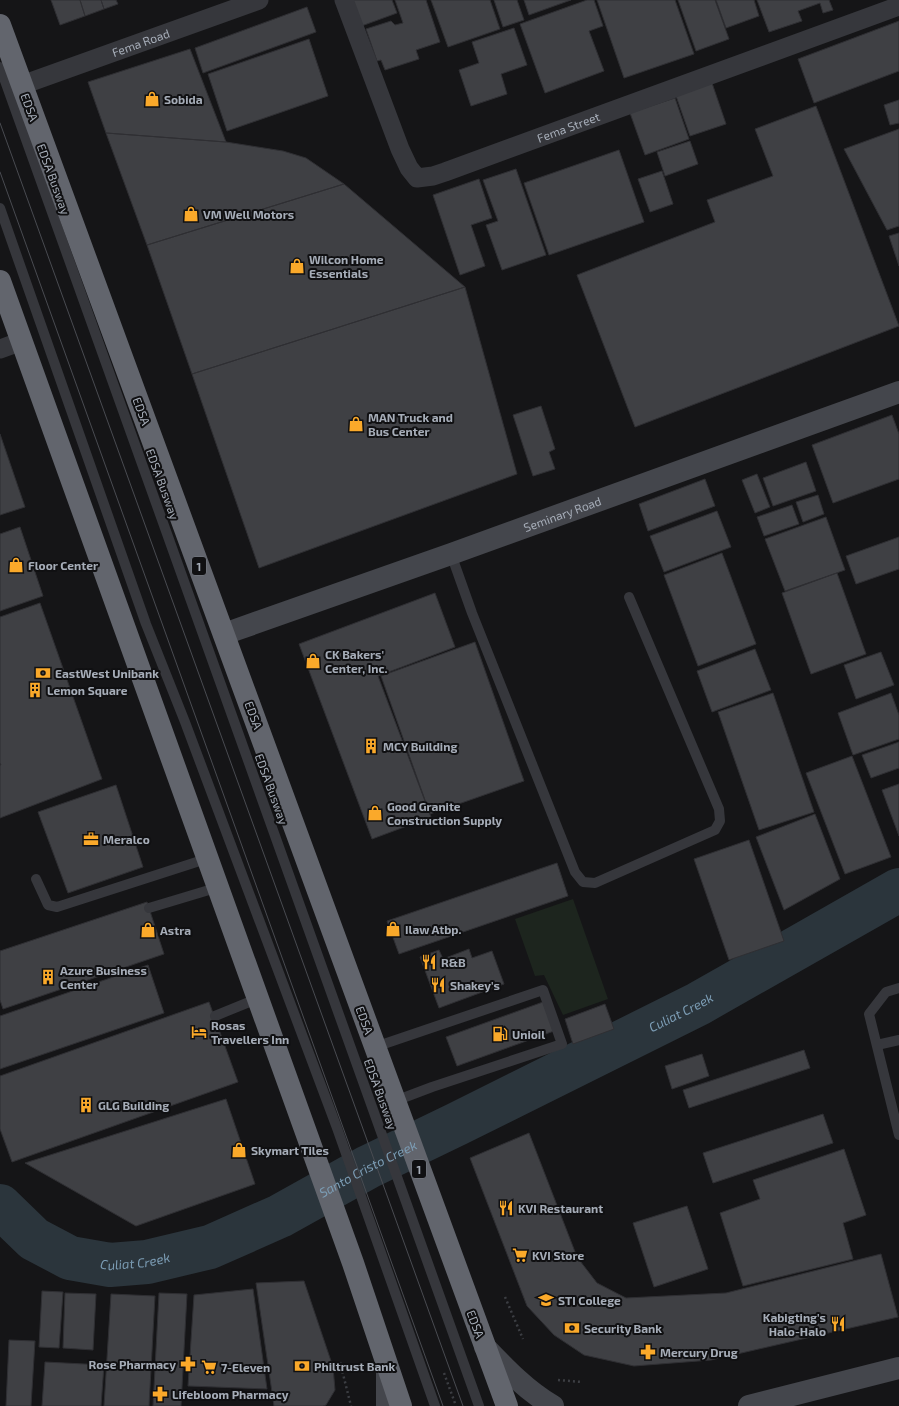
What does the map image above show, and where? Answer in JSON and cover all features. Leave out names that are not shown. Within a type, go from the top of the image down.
[{"type":"highway","name":"EDSA","points":[[0,25],[506,1406]]},
{"type":"highway","points":[[0,280],[309,1138],[401,1406]]},
{"type":"street","name":"Fema Road","points":[[22,85],[259,0]]},
{"type":"street","name":"Fema Street","points":[[344,0],[400,149],[409,168],[417,178],[433,176],[445,172],[899,6]]},
{"type":"street","points":[[0,349],[22,341]]},
{"type":"street","name":"Seminary Road","points":[[224,634],[451,554],[899,392]]},
{"type":"street","points":[[485,1347],[501,1364],[528,1388],[544,1401],[553,1406]]},
{"type":"street","points":[[387,1364],[387,1406]]},
{"type":"street","points":[[749,1406],[899,1368]]},
{"type":"lane","name":"EDSA Busway","points":[[0,67],[479,1406]]},
{"type":"lane","points":[[0,208],[146,624],[188,730],[337,1128],[435,1406]]},
{"type":"lane","points":[[451,554],[472,613],[572,865],[575,872],[583,882],[595,883],[715,830],[720,821],[719,808],[629,597]]},
{"type":"lane","points":[[36,879],[48,905],[57,907],[209,858]]},
{"type":"lane","points":[[149,908],[219,887]]},
{"type":"lane","points":[[899,988],[886,992],[869,1014],[899,1135]]},
{"type":"lane","points":[[375,1047],[543,990],[562,1044],[432,1087],[396,1104]]},
{"type":"lane","points":[[215,1016],[259,998]]},
{"type":"lane","points":[[877,1045],[899,1040]]},
{"type":"path","points":[[505,1297],[523,1339]]},
{"type":"path","points":[[340,1362],[352,1406]]},
{"type":"path","points":[[446,1374],[456,1406]]},
{"type":"path","points":[[559,1380],[582,1382]]},
{"type":"shaded area","points":[[573,899],[608,999],[563,1015],[544,975],[535,976],[515,919]]},
{"type":"building","points":[[51,0],[80,0],[85,16],[60,25]]},
{"type":"building","points":[[80,0],[101,0],[104,9],[85,16]]},
{"type":"building","points":[[101,0],[116,0],[118,4],[104,9]]},
{"type":"building","points":[[345,0],[392,0],[397,13],[356,28]]},
{"type":"building","points":[[395,0],[426,0],[440,42],[416,50],[419,59],[385,70],[381,60],[377,61],[366,29],[391,21],[395,25],[403,23]]},
{"type":"building","points":[[431,0],[490,0],[500,29],[448,47]]},
{"type":"building","points":[[494,0],[517,0],[524,20],[503,27]]},
{"type":"building","points":[[524,0],[571,0],[529,15]]},
{"type":"building","points":[[587,0],[594,0],[603,26],[589,31],[604,71],[545,93],[520,24]]},
{"type":"building","points":[[597,0],[675,0],[694,54],[624,78]]},
{"type":"building","points":[[678,0],[715,0],[729,39],[696,51]]},
{"type":"building","points":[[716,0],[754,0],[759,16],[726,28]]},
{"type":"building","points":[[757,0],[829,0],[833,10],[823,13],[820,3],[798,11],[802,21],[769,32]]},
{"type":"building","points":[[307,7],[316,32],[203,73],[195,48]]},
{"type":"building","points":[[899,21],[899,71],[814,103],[798,59]]},
{"type":"building","points":[[514,28],[527,65],[501,74],[507,94],[471,106],[459,70],[479,63],[472,42]]},
{"type":"building","points":[[309,39],[328,96],[227,131],[208,74]]},
{"type":"building","name":"Sobida","points":[[190,49],[226,142],[106,133],[88,82]]},
{"type":"building","points":[[712,83],[726,124],[690,136],[676,96]]},
{"type":"building","points":[[675,98],[689,139],[645,155],[630,113]]},
{"type":"building","points":[[899,100],[899,123],[890,125],[884,105]]},
{"type":"building","points":[[816,106],[899,326],[635,427],[577,275],[715,222],[707,200],[773,176],[755,129]]},
{"type":"building","points":[[899,129],[899,226],[887,230],[844,149]]},
{"type":"building","name":"VM Well Motors","points":[[106,133],[226,142],[283,151],[306,158],[344,184],[147,245]]},
{"type":"building","points":[[690,141],[698,164],[665,176],[657,152]]},
{"type":"building","points":[[619,150],[644,222],[549,255],[524,183]]},
{"type":"building","points":[[516,169],[546,255],[502,270],[486,225],[498,221],[483,180]]},
{"type":"building","points":[[662,171],[673,204],[650,212],[638,179]]},
{"type":"building","points":[[479,179],[492,218],[471,225],[485,266],[460,275],[433,195]]},
{"type":"building","name":"Wilcon Home Essentials","points":[[344,184],[465,287],[192,374],[147,245]]},
{"type":"building","points":[[899,233],[899,266],[889,236]]},
{"type":"building","name":"MAN Truck and Bus Center","points":[[465,287],[517,474],[259,568],[192,374]]},
{"type":"building","points":[[541,406],[555,449],[549,452],[555,469],[533,476],[513,415]]},
{"type":"building","points":[[892,415],[899,434],[899,479],[833,503],[812,445]]},
{"type":"building","points":[[0,434],[25,507],[0,515]]},
{"type":"building","points":[[806,462],[816,491],[773,506],[763,478]]},
{"type":"building","points":[[757,474],[770,507],[755,513],[742,480]]},
{"type":"building","points":[[705,479],[715,506],[648,531],[639,504]]},
{"type":"building","points":[[818,495],[824,514],[803,522],[796,502]]},
{"type":"building","points":[[792,505],[799,524],[764,536],[757,517]]},
{"type":"building","points":[[717,511],[731,547],[664,572],[650,536]]},
{"type":"building","points":[[826,517],[845,570],[785,591],[765,539]]},
{"type":"building","name":"Floor Center","points":[[20,527],[43,596],[0,611],[0,534]]},
{"type":"building","points":[[899,537],[899,569],[856,584],[846,556]]},
{"type":"building","points":[[722,553],[756,644],[698,666],[664,575]]},
{"type":"building","points":[[837,573],[866,654],[811,674],[782,593]]},
{"type":"building","name":"MCY Building","points":[[435,593],[455,647],[378,676],[431,817],[372,839],[299,644]]},
{"type":"building","name":"Lemon Square","points":[[40,603],[102,779],[0,818],[0,617]]},
{"type":"building","points":[[475,642],[524,781],[430,814],[381,676]]},
{"type":"building","points":[[755,649],[771,690],[712,712],[697,671]]},
{"type":"building","points":[[881,652],[894,685],[856,699],[844,665]]},
{"type":"building","points":[[773,693],[814,812],[759,830],[718,712]]},
{"type":"building","points":[[891,693],[899,715],[899,739],[853,755],[838,713]]},
{"type":"building","points":[[899,742],[899,768],[871,778],[862,755]]},
{"type":"building","points":[[852,756],[891,857],[845,874],[806,773]]},
{"type":"building","points":[[899,784],[899,836],[882,790]]},
{"type":"building","name":"Meralco","points":[[116,785],[143,867],[68,893],[38,812]]},
{"type":"building","points":[[815,814],[840,879],[784,910],[756,837]]},
{"type":"building","points":[[749,840],[784,941],[729,960],[694,859]]},
{"type":"building","points":[[557,863],[568,896],[399,954],[387,921]]},
{"type":"building","name":"Azure Business Center","points":[[147,902],[164,954],[3,1009],[0,1000],[0,951]]},
{"type":"building","points":[[469,949],[472,958],[492,951],[504,984],[439,1008],[420,957],[439,950],[443,959]]},
{"type":"building","points":[[148,965],[164,1013],[0,1069],[0,1016]]},
{"type":"building","name":"GLG Building","points":[[209,1002],[238,1082],[12,1162],[0,1129],[0,1076]]},
{"type":"building","name":"Unioil","points":[[543,1002],[554,1031],[457,1066],[446,1037]]},
{"type":"building","points":[[605,1004],[614,1029],[573,1044],[565,1019]]},
{"type":"building","points":[[804,1050],[810,1068],[689,1108],[683,1090]]},
{"type":"building","points":[[702,1054],[709,1076],[672,1089],[665,1066]]},
{"type":"building","points":[[226,1099],[255,1184],[136,1226],[25,1163]]},
{"type":"building","points":[[823,1114],[833,1143],[713,1183],[703,1153]]},
{"type":"building","points":[[529,1133],[577,1257],[597,1283],[626,1298],[726,1293],[881,1254],[898,1317],[711,1360],[634,1366],[584,1355],[554,1335],[527,1306],[470,1158]]},
{"type":"building","points":[[844,1149],[866,1215],[843,1223],[853,1259],[743,1286],[720,1213],[760,1199],[753,1180]]},
{"type":"building","points":[[687,1206],[708,1269],[654,1287],[633,1223]]},
{"type":"building","points":[[304,1281],[333,1367],[335,1390],[326,1405],[323,1406],[274,1406],[256,1283]]},
{"type":"building","points":[[253,1289],[267,1389],[188,1386],[194,1295]]},
{"type":"building","points":[[42,1291],[63,1292],[59,1348],[39,1347]]},
{"type":"building","points":[[65,1293],[96,1294],[93,1350],[63,1348]]},
{"type":"building","points":[[159,1293],[187,1294],[181,1406],[153,1406]]},
{"type":"building","points":[[111,1294],[155,1296],[149,1406],[104,1406]]},
{"type":"building","points":[[9,1340],[35,1341],[31,1406],[6,1406]]},
{"type":"building","points":[[45,1362],[104,1365],[101,1406],[42,1406]]},
{"type":"waterway","name":"Culiat Creek","points":[[0,1206],[34,1239],[70,1258],[110,1265],[147,1262],[210,1247],[280,1216],[368,1167],[698,1004],[899,890]]},
{"type":"tram line","points":[[0,123],[463,1406]]},
{"type":"tram line","points":[[0,172],[443,1406]]},
{"type":"place","name":"Sobida","points":[[152,99]]},
{"type":"place","name":"VM Well Motors","points":[[191,214]]},
{"type":"place","name":"Wilcon Home Essentials","points":[[297,266]]},
{"type":"place","name":"MAN Truck and Bus Center","points":[[356,424]]},
{"type":"place","name":"Floor Center","points":[[16,565]]},
{"type":"place","name":"CK Bakers' Center, Inc.","points":[[313,661]]},
{"type":"place","name":"EastWest Unibank","points":[[43,673]]},
{"type":"place","name":"Lemon Square","points":[[35,690]]},
{"type":"place","name":"MCY Building","points":[[371,746]]},
{"type":"place","name":"Good Granite Construction Supply","points":[[375,813]]},
{"type":"place","name":"Meralco","points":[[91,839]]},
{"type":"place","name":"Ilaw Atbp.","points":[[393,929]]},
{"type":"place","name":"Astra","points":[[148,930]]},
{"type":"place","name":"R&B","points":[[429,962]]},
{"type":"place","name":"Azure Business Center","points":[[48,977]]},
{"type":"place","name":"Shakey's","points":[[438,985]]},
{"type":"place","name":"Rosas Travellers Inn","points":[[199,1032]]},
{"type":"place","name":"Unioil","points":[[500,1034]]},
{"type":"place","name":"GLG Building","points":[[86,1105]]},
{"type":"place","name":"Skymart Tiles","points":[[239,1150]]},
{"type":"place","name":"KVI Restaurant","points":[[506,1208]]},
{"type":"place","name":"KVI Store","points":[[520,1255]]},
{"type":"place","name":"STI College","points":[[546,1300]]},
{"type":"place","name":"Kabigting's Halo-Halo","points":[[838,1324]]},
{"type":"place","name":"Security Bank","points":[[572,1328]]},
{"type":"place","name":"Mercury Drug","points":[[648,1352]]},
{"type":"place","name":"Rose Pharmacy","points":[[188,1364]]},
{"type":"place","name":"Philtrust Bank","points":[[302,1366]]},
{"type":"place","name":"7-Eleven","points":[[209,1367]]},
{"type":"place","name":"Lifebloom Pharmacy","points":[[160,1394]]},
{"type":"water label","name":"Santo Cristo Creek","points":[[368,1169]]}]
